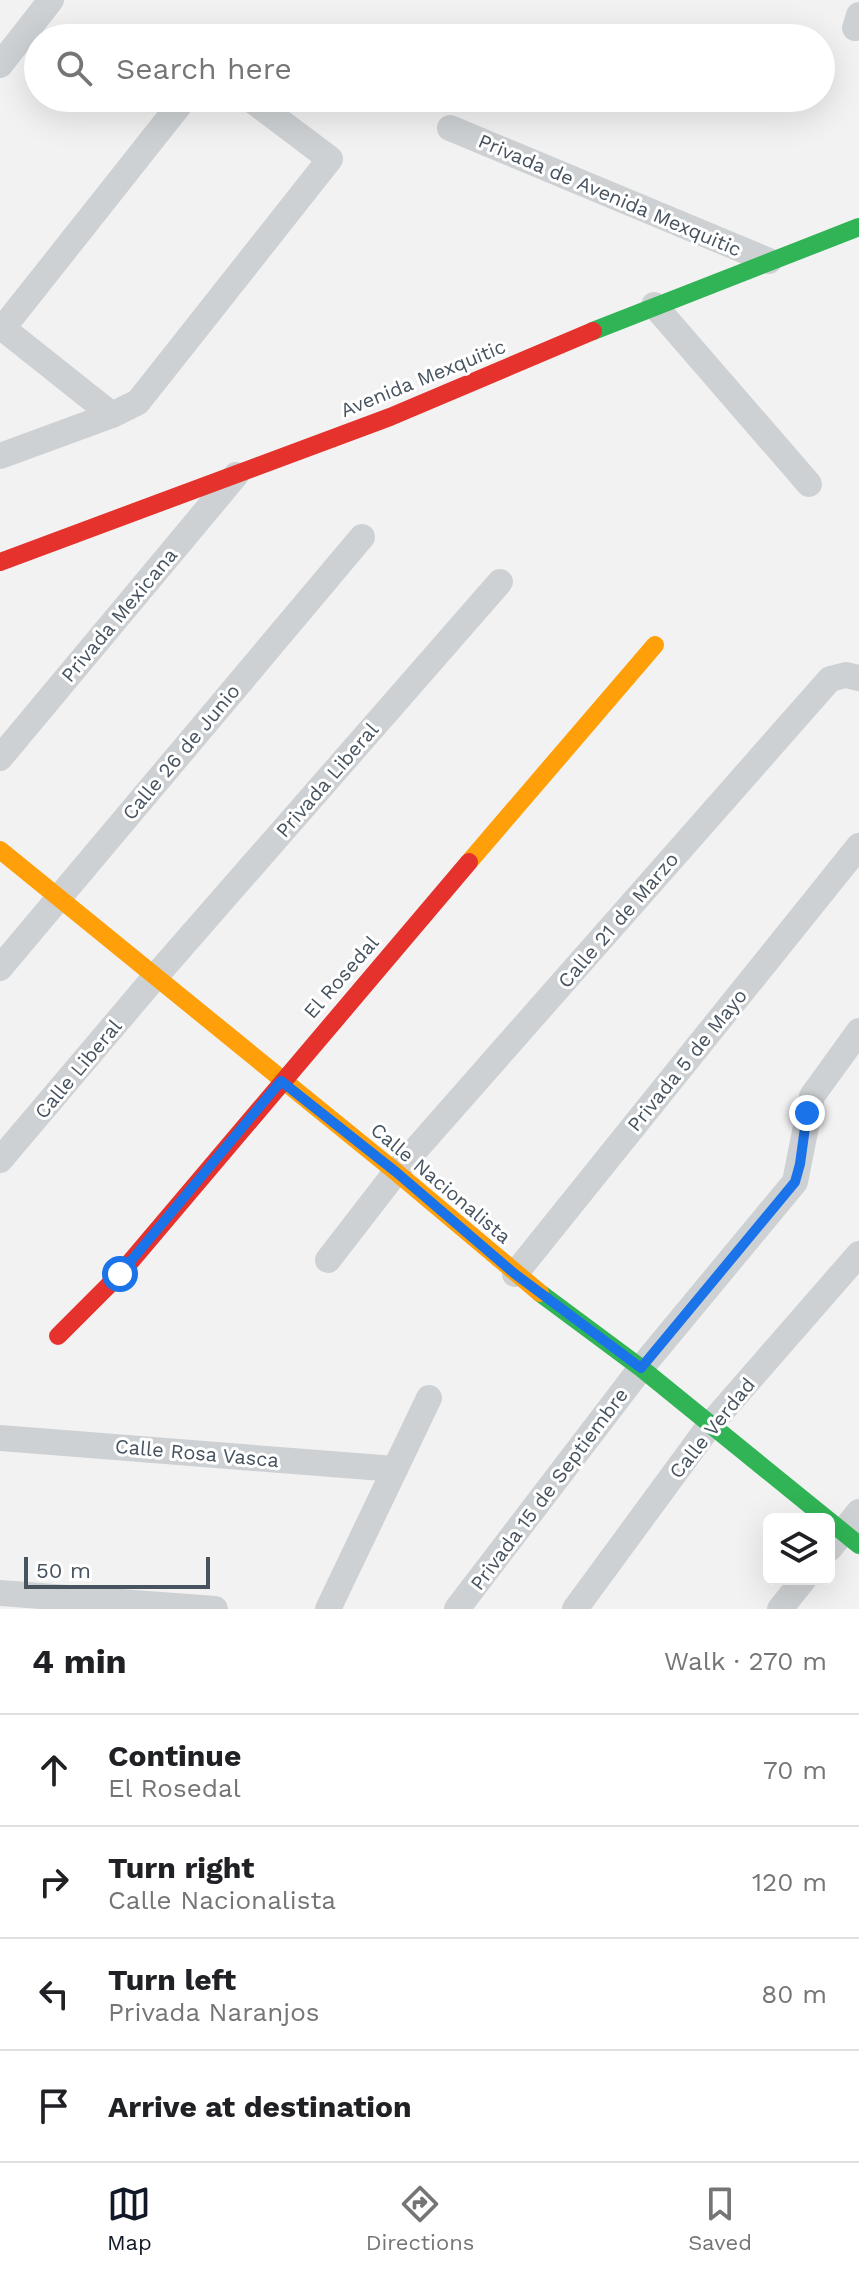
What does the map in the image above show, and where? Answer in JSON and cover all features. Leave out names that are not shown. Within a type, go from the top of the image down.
[{"type":"street","points":[[32,24],[51,0]]},
{"type":"street","points":[[0,65],[24,34]]},
{"type":"street","points":[[112,415],[1,327],[174,112]]},
{"type":"street","points":[[0,456],[112,415],[138,402],[330,159],[268,112]]},
{"type":"street","name":"Privada de Avenida Mexquitic","points":[[450,128],[769,261]]},
{"type":"street","name":"Avenida Mexquitic","points":[[0,562],[390,417],[654,305],[859,227]]},
{"type":"street","points":[[654,305],[809,484]]},
{"type":"street","name":"Privada Mexicana","points":[[0,758],[237,473]]},
{"type":"street","name":"Calle 26 de Junio","points":[[0,968],[362,537]]},
{"type":"street","name":"Privada Liberal","points":[[155,977],[500,582]]},
{"type":"street","name":"El Rosedal","points":[[58,1336],[120,1274],[281,1081],[655,645]]},
{"type":"street","name":"Calle 21 de Marzo","points":[[328,1260],[396,1172],[830,679],[852,677]]},
{"type":"street","name":"Privada 5 de Mayo","points":[[515,1274],[859,846]]},
{"type":"street","name":"Calle Nacionalista","points":[[0,850],[396,1172],[515,1274],[641,1368],[848,1534]]},
{"type":"street","name":"Calle Liberal","points":[[0,1160],[155,977]]},
{"type":"street","name":"Privada 15 de Septiembre","points":[[457,1609],[641,1368],[795,1182],[812,1096],[859,1031]]},
{"type":"street","name":"Calle Verdad","points":[[575,1609],[710,1425],[859,1254]]},
{"type":"street","points":[[328,1609],[429,1398]]},
{"type":"street","name":"Calle Rosa Vasca","points":[[0,1438],[395,1469]]},
{"type":"street","points":[[780,1609],[799,1585]]},
{"type":"street","points":[[0,1593],[215,1609]]},
{"type":"traffic: fast","points":[[593,331],[859,227]]},
{"type":"traffic: fast","points":[[540,1293],[641,1368],[859,1545]]},
{"type":"traffic: slow","points":[[469,862],[655,645]]},
{"type":"traffic: slow","points":[[0,850],[540,1293]]},
{"type":"traffic: jam","points":[[0,562],[390,417],[593,331]]},
{"type":"traffic: jam","points":[[58,1336],[120,1274],[469,862]]},
{"type":"route","points":[[120,1274],[281,1081],[396,1172],[515,1274],[641,1368],[795,1182],[807,1113]]}]
